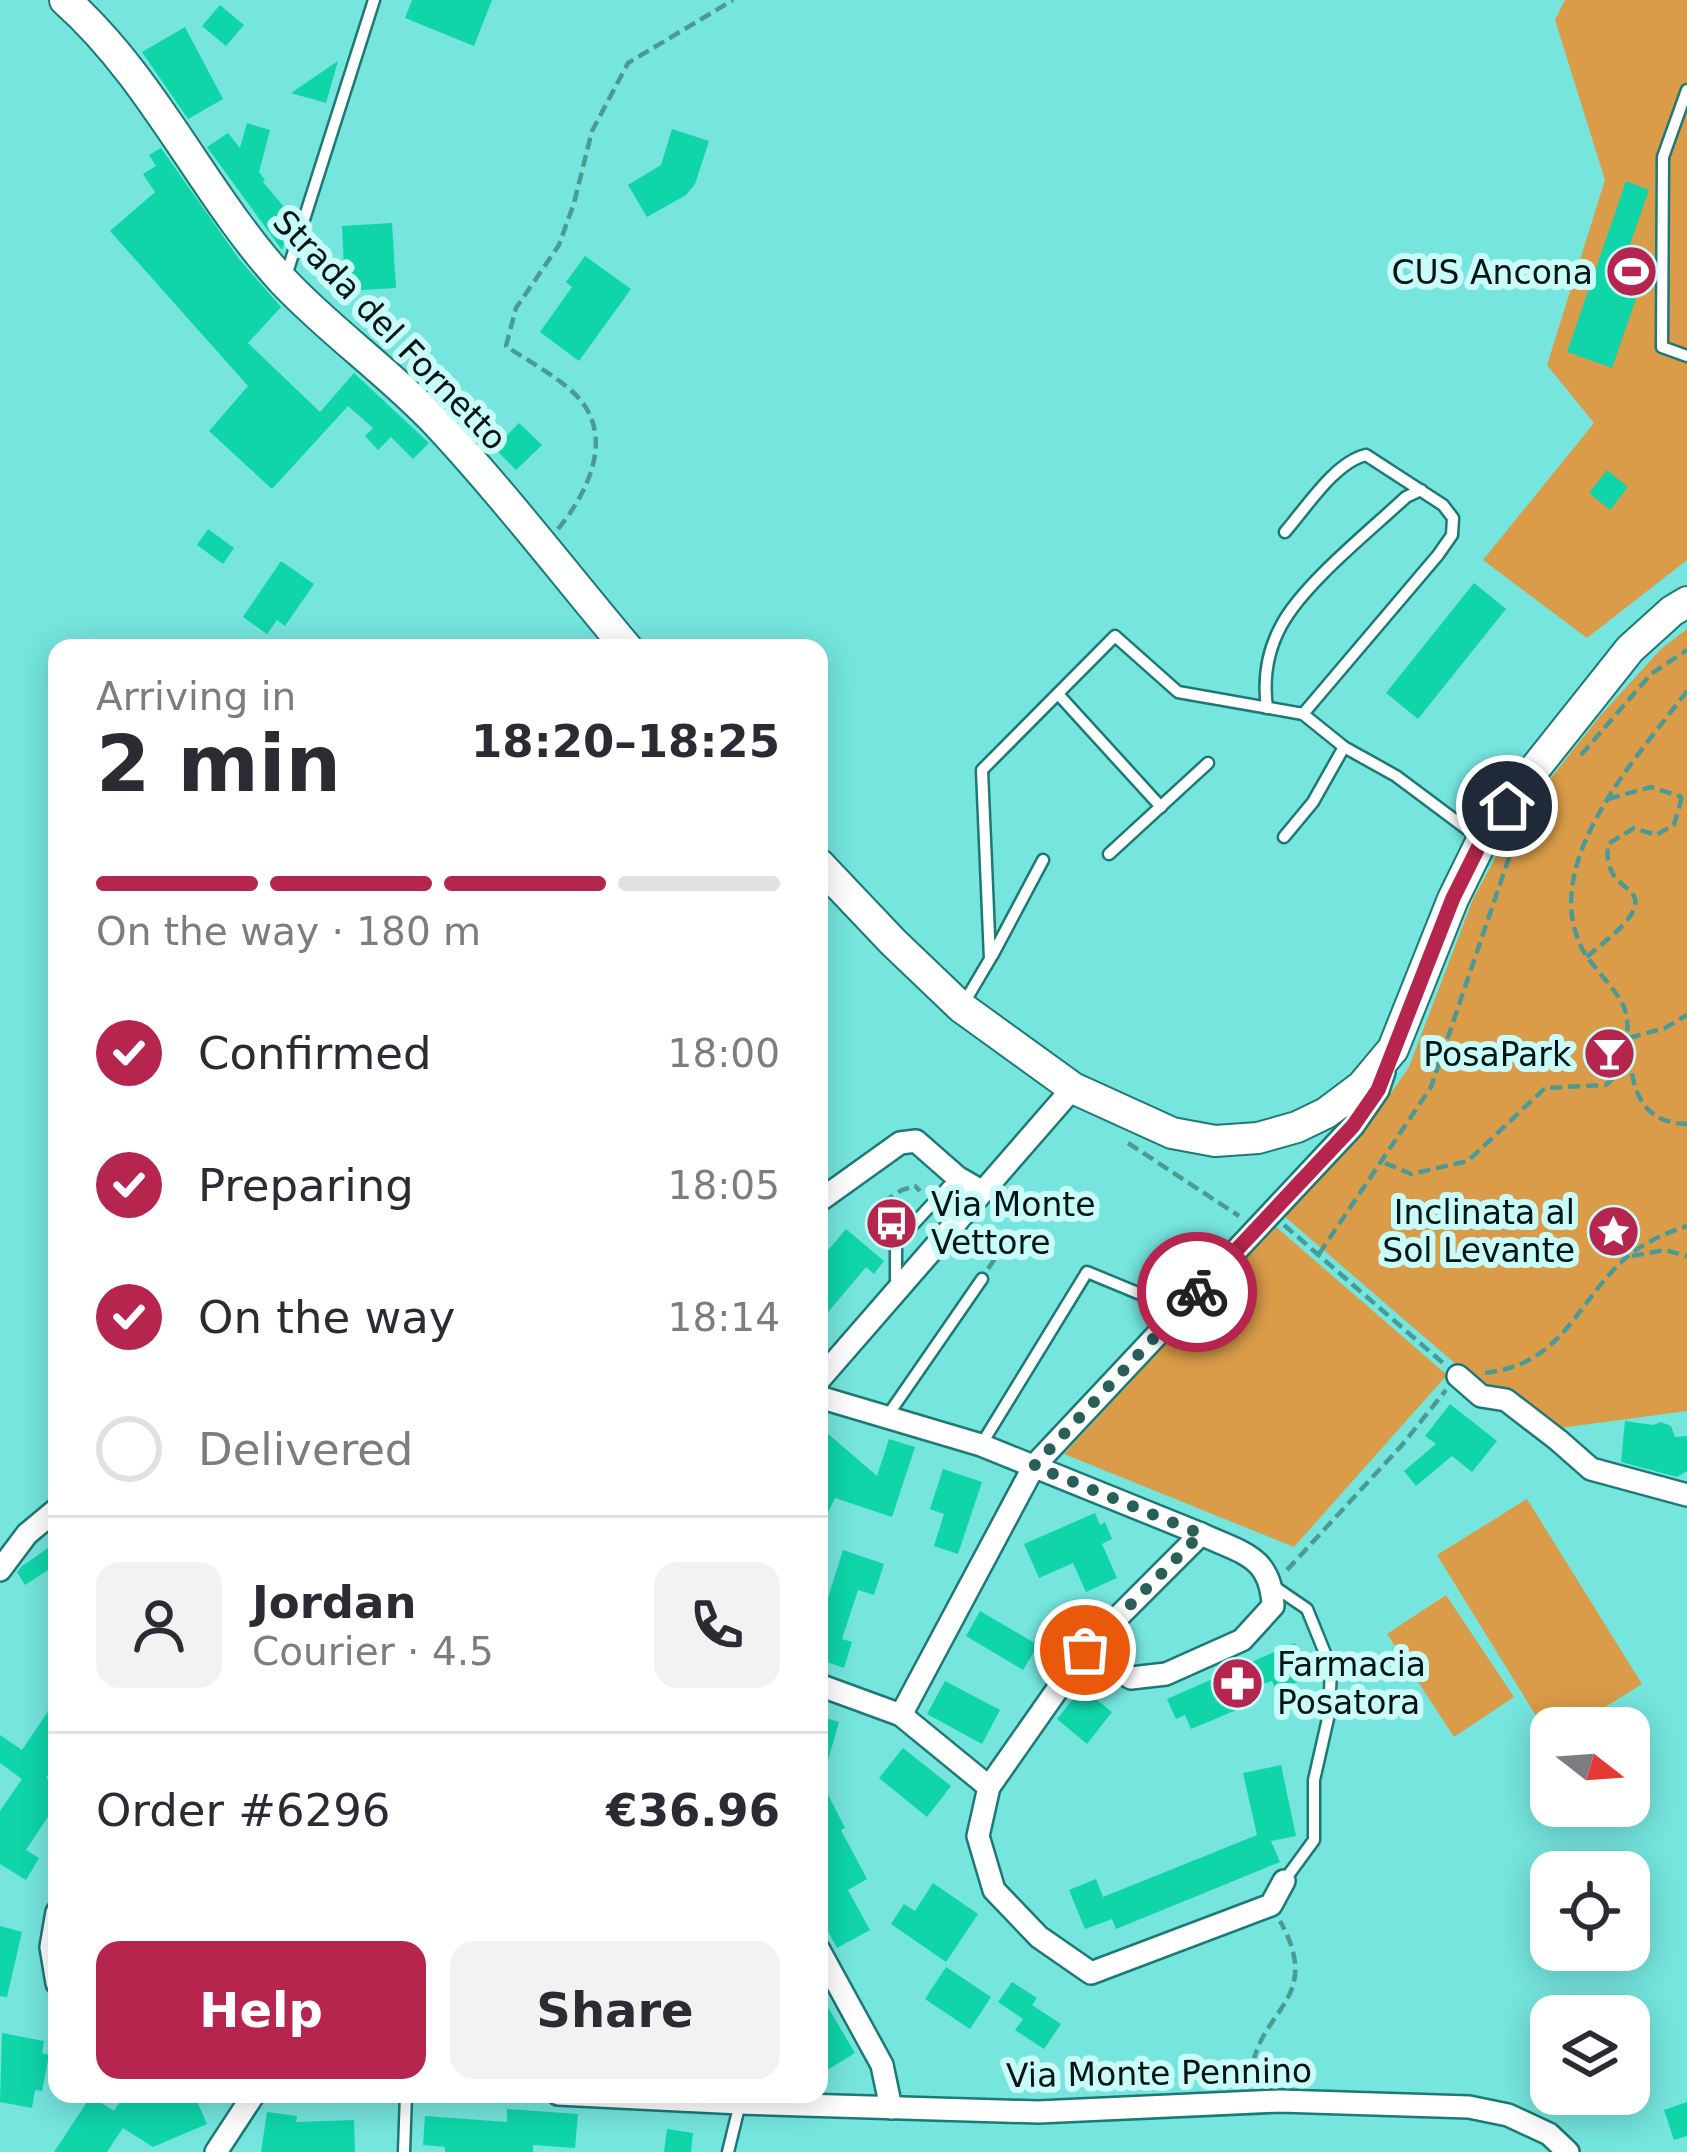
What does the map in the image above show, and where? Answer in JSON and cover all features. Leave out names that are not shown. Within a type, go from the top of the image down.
[{"type":"street","name":"Strada del Fornetto","points":[[65,0],[120,61],[227,212],[284,282],[436,422],[619,639]]},
{"type":"street","points":[[901,1714],[1034,1466],[1180,1310],[1255,1219],[1353,1126],[1378,1090],[1453,898],[1482,840],[1630,649],[1687,602]]},
{"type":"street","points":[[828,873],[961,1007],[1073,1088],[1172,1133],[1215,1141],[1258,1138],[1297,1127],[1326,1113],[1362,1086],[1393,1049]]},
{"type":"street","points":[[828,1370],[1073,1088]]},
{"type":"street","points":[[828,1195],[901,1143],[916,1141],[982,1192]]},
{"type":"street","points":[[1458,1376],[1480,1396],[1506,1400],[1591,1468],[1687,1495]]},
{"type":"street","points":[[828,1400],[981,1445],[1201,1534],[1257,1560],[1272,1585],[1273,1606],[1242,1640],[1166,1674],[1131,1678],[1094,1657]]},
{"type":"street","points":[[0,1570],[27,1534],[48,1516]]},
{"type":"street","points":[[1201,1534],[989,1787],[978,1836],[994,1890],[1039,1937],[1090,1973],[1271,1905],[1284,1880]]},
{"type":"street","points":[[828,1688],[901,1714],[989,1787]]},
{"type":"street","points":[[828,1966],[882,2065],[891,2108]]},
{"type":"street","name":"Via Monte Pennino","points":[[740,2103],[1038,2112],[1280,2101],[1468,2107],[1508,2115],[1549,2134],[1568,2152]]},
{"type":"street","points":[[216,2152],[248,2103]]},
{"type":"lane","points":[[284,282],[374,0]]},
{"type":"lane","points":[[1687,90],[1663,157],[1662,347],[1687,356]]},
{"type":"lane","points":[[1285,532],[1352,458],[1366,455],[1443,505],[1453,518],[1452,535],[1438,555],[1304,714]]},
{"type":"lane","points":[[1267,708],[1264,684],[1280,626],[1336,562],[1406,497],[1421,490]]},
{"type":"lane","points":[[990,958],[982,770],[1115,636],[1178,692],[1304,714],[1344,747],[1396,776],[1482,840]]},
{"type":"lane","points":[[1058,694],[1161,807]]},
{"type":"lane","points":[[1284,837],[1313,802],[1344,747]]},
{"type":"lane","points":[[1109,854],[1208,763]]},
{"type":"lane","points":[[961,1007],[1043,860]]},
{"type":"lane","points":[[896,1292],[896,1243],[957,1177]]},
{"type":"lane","points":[[981,1445],[1087,1272],[1180,1310]]},
{"type":"lane","points":[[886,1418],[982,1279]]},
{"type":"lane","points":[[1272,1585],[1307,1609],[1330,1668],[1329,1714],[1314,1780],[1314,1840],[1284,1880]]},
{"type":"lane","points":[[404,2152],[406,2103]]},
{"type":"lane","points":[[728,2152],[740,2103]]},
{"type":"path","points":[[543,548],[572,511],[597,458],[596,426],[581,400],[506,346],[516,308],[559,245],[592,131],[628,63],[733,0]]},
{"type":"path","points":[[1578,759],[1651,674],[1687,650]]},
{"type":"path","points":[[1687,691],[1591,828],[1576,867],[1569,913],[1586,957],[1626,1009],[1635,1092],[1647,1110],[1687,1124]]},
{"type":"path","points":[[1586,957],[1628,920],[1635,903],[1634,893],[1611,871],[1608,844],[1634,828],[1656,836],[1674,825],[1684,798],[1651,787],[1608,799]]},
{"type":"path","points":[[1319,1254],[1431,1087],[1516,838]]},
{"type":"path","points":[[1629,1038],[1665,1028],[1687,1015]]},
{"type":"path","points":[[1383,1162],[1411,1174],[1468,1161],[1545,1088],[1606,1085],[1631,1061]]},
{"type":"path","points":[[1121,1138],[1319,1254],[1458,1376]]},
{"type":"path","points":[[890,1238],[880,1228],[880,1204],[915,1186],[927,1197]]},
{"type":"path","points":[[1272,1585],[1402,1445],[1458,1376],[1510,1370],[1544,1353],[1626,1257],[1687,1226]]},
{"type":"path","points":[[971,1235],[1012,1232],[982,1279]]},
{"type":"path","points":[[1626,1257],[1665,1250],[1687,1256]]},
{"type":"path","points":[[1251,2079],[1253,2053],[1292,1995],[1297,1979],[1292,1941],[1271,1905]]},
{"type":"shaded area","name":"CUS Ancona","points":[[1565,0],[1687,0],[1687,560],[1587,638],[1483,560],[1594,423],[1547,365],[1605,180],[1555,20]]},
{"type":"shaded area","points":[[1687,629],[1687,1411],[1560,1428],[1507,1391],[1480,1385],[1284,1216],[1368,1126],[1409,1067],[1473,899],[1512,827],[1600,716],[1661,649]]},
{"type":"shaded area","points":[[1275,1226],[1447,1375],[1294,1547],[1064,1454]]},
{"type":"shaded area","points":[[1527,1499],[1642,1684],[1605,1707],[1531,1707],[1437,1555]]},
{"type":"shaded area","points":[[1446,1595],[1514,1697],[1454,1737],[1387,1634]]},
{"type":"building","points":[[412,0],[492,0],[474,46],[405,18]]},
{"type":"building","points":[[220,5],[244,25],[226,46],[202,26]]},
{"type":"building","points":[[185,27],[223,99],[188,119],[142,52]]},
{"type":"building","points":[[338,61],[326,103],[291,93]]},
{"type":"building","points":[[247,123],[270,130],[259,172],[294,219],[282,250],[207,147],[228,133],[240,148]]},
{"type":"building","points":[[672,129],[709,141],[695,184],[686,195],[647,217],[628,185],[661,165]]},
{"type":"building","points":[[161,148],[239,259],[281,307],[248,343],[320,412],[354,373],[429,443],[413,459],[391,437],[378,450],[365,436],[373,428],[348,406],[272,489],[209,431],[248,386],[110,231],[155,192],[143,174],[156,166],[149,155]]},
{"type":"building","points":[[1626,181],[1649,190],[1616,285],[1638,293],[1612,368],[1567,352]]},
{"type":"building","points":[[392,223],[396,288],[345,291],[342,226]]},
{"type":"building","points":[[585,256],[631,289],[579,361],[540,332],[572,287],[566,282]]},
{"type":"building","points":[[519,423],[542,445],[516,470],[494,448]]},
{"type":"building","points":[[1607,470],[1628,487],[1610,510],[1589,493]]},
{"type":"building","points":[[208,529],[234,548],[223,564],[197,545]]},
{"type":"building","points":[[281,561],[314,584],[285,626],[277,620],[267,634],[243,617]]},
{"type":"building","points":[[1474,583],[1506,609],[1418,719],[1386,693]]},
{"type":"building","name":"PosaPark","points":[[1613,1045],[1624,1054],[1613,1063],[1601,1064],[1599,1047]]},
{"type":"building","points":[[846,1229],[884,1261],[874,1274],[866,1267],[828,1312],[828,1250]]},
{"type":"building","points":[[1450,1404],[1497,1441],[1472,1472],[1452,1456],[1416,1486],[1404,1471],[1436,1444],[1425,1436]]},
{"type":"building","points":[[1625,1421],[1661,1422],[1671,1426],[1675,1437],[1687,1436],[1687,1471],[1677,1477],[1621,1462]]},
{"type":"building","points":[[828,1434],[877,1476],[889,1439],[915,1447],[892,1517],[835,1498],[828,1512]]},
{"type":"building","points":[[943,1469],[982,1482],[958,1554],[934,1546],[944,1514],[930,1509]]},
{"type":"building","points":[[1095,1513],[1112,1539],[1102,1544],[1117,1578],[1086,1592],[1073,1563],[1039,1578],[1024,1544]]},
{"type":"building","points":[[48,1548],[48,1570],[25,1585],[17,1572]]},
{"type":"building","points":[[843,1550],[884,1564],[874,1595],[858,1590],[842,1639],[852,1642],[844,1668],[828,1662],[828,1598]]},
{"type":"building","points":[[980,1611],[1038,1645],[1023,1670],[966,1636]]},
{"type":"building","points":[[1295,1643],[1309,1677],[1276,1691],[1272,1681],[1240,1692],[1246,1706],[1191,1729],[1185,1715],[1176,1719],[1167,1699]]},
{"type":"building","points":[[945,1681],[1000,1710],[982,1744],[927,1714]]},
{"type":"building","points":[[1082,1688],[1112,1712],[1087,1744],[1057,1719]]},
{"type":"building","points":[[48,1711],[48,1817],[26,1850],[39,1858],[26,1880],[0,1864],[0,1811],[22,1779],[0,1763],[0,1735],[22,1750]]},
{"type":"building","points":[[828,1719],[839,1722],[828,1760]]},
{"type":"building","points":[[903,1748],[951,1786],[927,1817],[879,1778]]},
{"type":"building","points":[[1281,1765],[1296,1836],[1271,1841],[1280,1862],[1116,1929],[1112,1919],[1085,1929],[1069,1890],[1096,1879],[1103,1897],[1257,1835],[1243,1773]]},
{"type":"building","points":[[828,1795],[867,1879],[848,1890],[870,1930],[837,1948],[828,1931]]},
{"type":"building","points":[[933,1883],[978,1914],[946,1962],[891,1924],[904,1904],[915,1911]]},
{"type":"building","points":[[0,1926],[22,1932],[7,1997],[0,1996]]},
{"type":"building","points":[[946,1967],[991,1997],[970,2029],[925,1999]]},
{"type":"building","points":[[1012,1982],[1037,1998],[1032,2005],[1061,2024],[1044,2049],[1015,2030],[1023,2019],[998,2002]]},
{"type":"building","points":[[828,2007],[855,2053],[828,2070]]},
{"type":"building","points":[[2,2033],[44,2041],[42,2053],[48,2060],[42,2091],[35,2090],[32,2108],[0,2102]]},
{"type":"building","points":[[1687,2102],[1687,2136],[1674,2140],[1664,2110]]},
{"type":"building","points":[[86,2103],[102,2103],[114,2111],[119,2103],[198,2103],[207,2124],[153,2147],[123,2128],[107,2152],[54,2152]]},
{"type":"building","points":[[507,2109],[578,2114],[575,2148],[533,2145],[533,2152],[445,2152],[445,2147],[423,2145],[425,2116],[507,2122]]},
{"type":"building","points":[[267,2112],[297,2116],[296,2122],[354,2120],[355,2152],[261,2152]]},
{"type":"building","points":[[667,2129],[693,2133],[691,2152],[664,2152]]},
{"type":"way so far","points":[[1085,1650],[1201,1534],[1034,1466],[1197,1292]]},
{"type":"place","name":"CUS Ancona","points":[[1632,272]]},
{"type":"place","name":"PosaPark","points":[[1610,1054]]},
{"type":"place","name":"Via Monte Vettore","points":[[892,1223]]},
{"type":"place","name":"Inclinata al Sol Levante","points":[[1614,1231]]},
{"type":"place","name":"Farmacia Posatora","points":[[1238,1683]]},
{"type":"route","points":[[1197,1292],[1353,1126],[1378,1090],[1453,898],[1482,840],[1507,806]]}]
